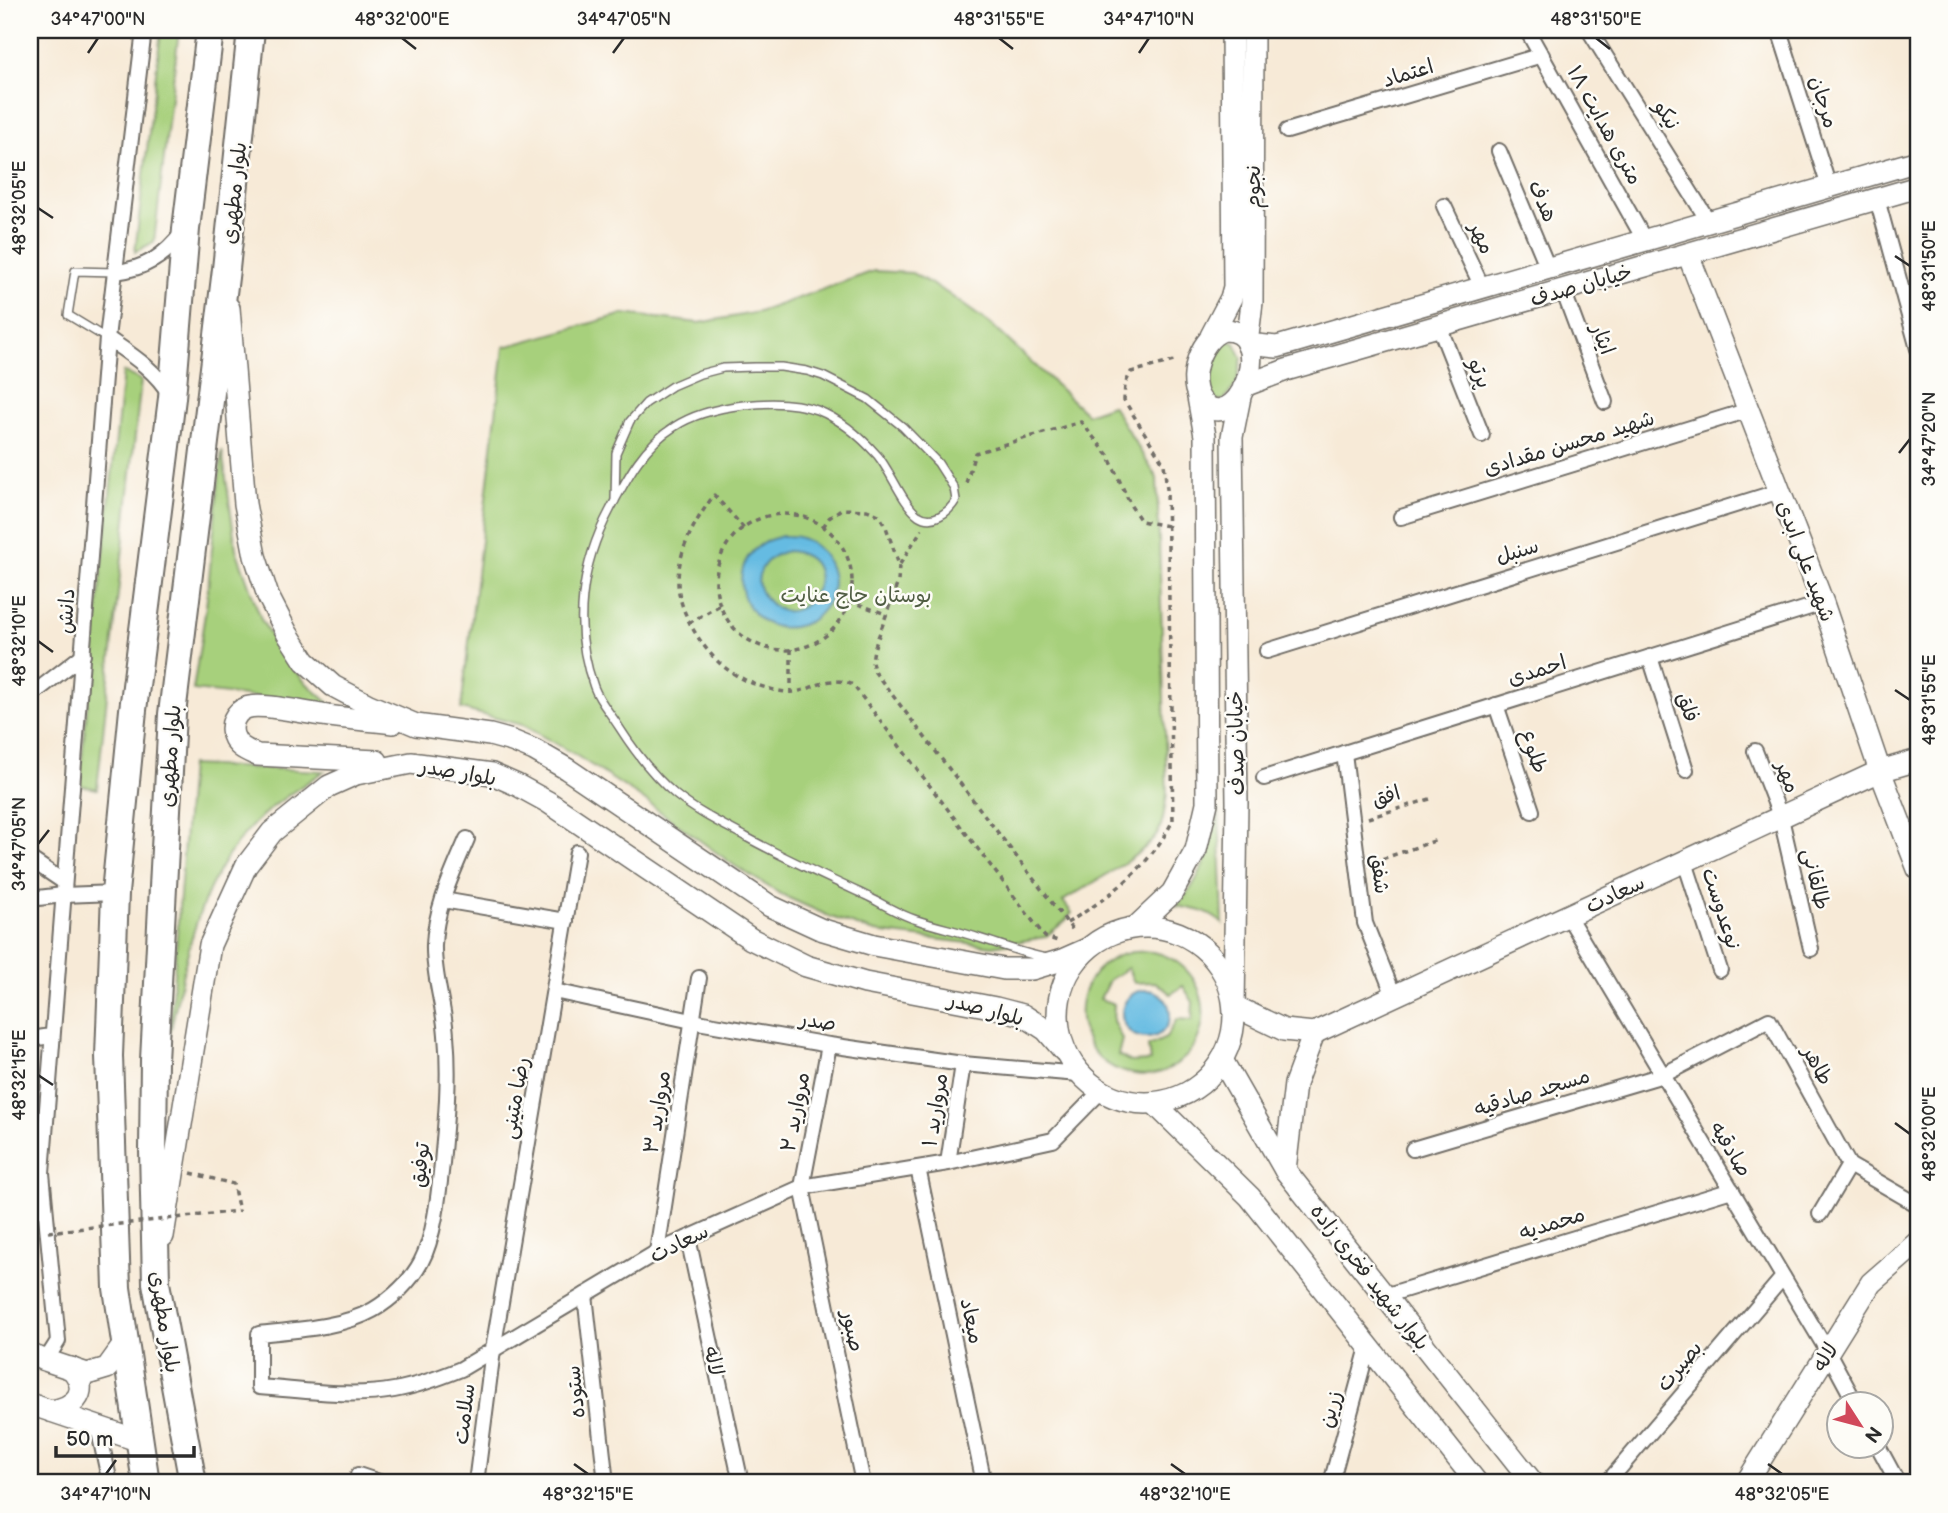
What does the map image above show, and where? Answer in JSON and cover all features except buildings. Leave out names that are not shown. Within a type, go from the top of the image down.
[{"type":"highway","name":"بلوار مطهری","points":[[146,1483],[117,1288],[109,1056],[115,893],[133,710],[172,398],[186,229],[210,30]]},
{"type":"highway","name":"بلوار مطهری","points":[[193,1483],[156,1283],[153,1150],[155,1060],[172,714],[226,269],[251,30]]},
{"type":"main road","name":"نجوم","points":[[1206,345],[1231,298],[1234,286],[1232,30]]},
{"type":"main road","name":"نجوم","points":[[1247,344],[1252,302],[1253,30]]},
{"type":"main road","name":"خیابان صدف","points":[[1247,344],[1277,346],[1918,161]]},
{"type":"main road","name":"خیابان صدف","points":[[1234,1006],[1237,803],[1232,437],[1242,392],[1286,370],[1918,187]]},
{"type":"main road","name":"شهید علی ابدی","points":[[1688,254],[1823,603],[1880,771],[1918,869]]},
{"type":"main road","name":"بلوار صدر","points":[[226,269],[245,504],[255,556],[268,596],[287,633],[305,661],[333,685],[369,705],[416,725],[490,735],[534,750],[567,769],[770,905],[820,929],[874,945],[1004,970],[1032,969],[1087,949]]},
{"type":"main road","points":[[1233,330],[1244,337],[1247,344],[1250,366],[1242,392],[1230,406],[1217,410],[1207,407],[1198,397],[1195,380],[1206,345],[1217,332],[1233,330]]},
{"type":"main road","name":"خیابان صدف","points":[[1137,926],[1172,893],[1196,850],[1207,803],[1205,436],[1198,397]]},
{"type":"main road","points":[[411,763],[257,755],[241,748],[234,739],[232,729],[234,718],[244,708],[257,706],[416,725]]},
{"type":"main road","name":"سعادت","points":[[1314,1033],[1880,771],[1918,760]]},
{"type":"main road","name":"بلوار صدر","points":[[156,1283],[210,945],[246,866],[272,832],[329,786],[356,774],[411,763],[492,774],[548,802],[751,939],[806,966],[865,983],[1023,1015],[1046,1030],[1064,1051]]},
{"type":"main road","points":[[1137,926],[1165,928],[1191,938],[1212,956],[1227,979],[1234,1006],[1232,1034],[1222,1060],[1204,1082],[1181,1096],[1154,1103],[1126,1102],[1100,1091],[1079,1074],[1064,1051],[1057,1024],[1059,996],[1069,970],[1087,949],[1110,934],[1137,926]]},
{"type":"main road","points":[[1234,1006],[1284,1030],[1314,1033],[1295,1084],[1285,1170]]},
{"type":"main road","name":"بلوار شهید فخری زاده","points":[[1222,1060],[1285,1170],[1533,1483]]},
{"type":"main road","name":"بلوار شهید فخری زاده","points":[[1154,1103],[1250,1198],[1477,1483]]},
{"type":"main road","name":"لاله","points":[[1747,1483],[1871,1283],[1918,1242]]},
{"type":"main road","points":[[38,1357],[87,1374],[107,1368],[125,1343]]},
{"type":"main road","points":[[51,1411],[65,1409],[75,1402],[79,1395],[81,1385],[71,1368]]},
{"type":"main road","points":[[30,1404],[140,1441]]},
{"type":"street","name":"دانش","points":[[38,1357],[58,1341],[42,1173],[107,338],[144,30]]},
{"type":"street","name":"۱۸ متری هدایت","points":[[1527,30],[1645,241]]},
{"type":"street","name":"نیکو","points":[[1589,30],[1709,222]]},
{"type":"street","name":"مرجان","points":[[1779,30],[1829,187]]},
{"type":"street","name":"اعتماد","points":[[1287,131],[1542,55]]},
{"type":"street","name":"هدف","points":[[1499,151],[1548,268]]},
{"type":"street","points":[[1877,199],[1918,349]]},
{"type":"street","name":"مهر","points":[[1444,206],[1482,287]]},
{"type":"street","points":[[115,272],[152,262],[163,255],[186,229]]},
{"type":"street","name":"ایثار","points":[[1563,290],[1605,402]]},
{"type":"street","name":"پرتو","points":[[1439,326],[1482,435]]},
{"type":"street","points":[[107,338],[152,372],[172,398]]},
{"type":"street","name":"شهید محسن مقدادی","points":[[1401,517],[1749,410]]},
{"type":"street","name":"سنبل","points":[[1266,651],[1780,491]]},
{"type":"street","name":"احمدی","points":[[1264,778],[1823,603]]},
{"type":"street","points":[[30,696],[83,655]]},
{"type":"street","name":"فلق","points":[[1650,657],[1686,770]]},
{"type":"street","name":"طلوع","points":[[1496,705],[1532,811]]},
{"type":"street","name":"مهر","points":[[1755,751],[1781,818]]},
{"type":"street","name":"شفق","points":[[1344,752],[1366,923],[1394,996]]},
{"type":"street","name":"طالقانی","points":[[1781,818],[1811,949]]},
{"type":"street","name":"توفیق","points":[[259,1387],[259,1334],[324,1326],[372,1311],[392,1297],[422,1260],[436,1213],[447,1112],[448,1055],[434,944],[443,900],[467,839]]},
{"type":"street","name":"رضا متینی","points":[[493,1350],[577,852]]},
{"type":"street","points":[[30,859],[64,889]]},
{"type":"street","name":"نوعدوست","points":[[1685,862],[1720,970]]},
{"type":"street","points":[[30,899],[64,889],[115,893]]},
{"type":"street","points":[[443,900],[566,921]]},
{"type":"street","name":"صادقیه","points":[[1568,916],[1848,1390]]},
{"type":"street","name":"مروارید ۳","points":[[657,1252],[699,978]]},
{"type":"street","name":"صدر","points":[[554,991],[692,1021],[830,1045],[963,1064],[1079,1074]]},
{"type":"street","name":"طاهر","points":[[1663,1075],[1769,1020],[1849,1165]]},
{"type":"street","points":[[30,1039],[52,1036]]},
{"type":"street","name":"مروارید ۲","points":[[802,1187],[830,1045]]},
{"type":"street","name":"مروارید ۱","points":[[948,1163],[963,1064]]},
{"type":"street","name":"مسجد صادقیه","points":[[1413,1149],[1663,1075]]},
{"type":"street","name":"سعادت","points":[[259,1387],[321,1392],[392,1391],[429,1382],[460,1369],[657,1252],[802,1187],[948,1163],[1053,1140],[1100,1091]]},
{"type":"street","points":[[1821,1214],[1849,1165],[1918,1205]]},
{"type":"street","name":"میعاد","points":[[918,1168],[984,1483]]},
{"type":"street","name":"صبور","points":[[802,1187],[863,1483]]},
{"type":"street","name":"محمدیه","points":[[1384,1296],[1732,1190]]},
{"type":"street","name":"لاله","points":[[688,1238],[741,1483]]},
{"type":"street","name":"بصیرت","points":[[1607,1483],[1783,1277]]},
{"type":"street","name":"ستوده","points":[[585,1295],[606,1483]]},
{"type":"street","name":"زرین","points":[[1331,1483],[1368,1347]]},
{"type":"street","name":"سلامت","points":[[477,1483],[493,1350]]},
{"type":"street","points":[[99,1427],[110,1483]]},
{"type":"street","points":[[1885,1460],[1898,1483]]},
{"type":"street","points":[[358,1475],[382,1483]]},
{"type":"lane","points":[[107,338],[68,315],[75,271],[115,272]]},
{"type":"lane","points":[[615,501],[616,453],[630,421],[646,403],[672,386],[723,368],[781,367],[823,376],[867,400],[903,427],[938,463],[954,488],[956,500],[942,516],[920,517],[878,457],[857,436],[817,410],[770,403],[714,409],[673,427],[654,443],[627,476],[615,501],[601,526],[582,591],[580,615],[584,649],[594,688],[650,769],[674,793],[727,827],[914,920],[1031,955],[1062,960]]},
{"type":"path","points":[[1067,923],[1094,907],[1124,883],[1165,837],[1174,820],[1167,489],[1164,464],[1124,400],[1125,384],[1130,372],[1206,345]]},
{"type":"path","points":[[956,500],[970,474],[975,453],[1081,422],[1108,454],[1131,506],[1141,521],[1168,526]]},
{"type":"path","points":[[744,528],[714,495],[686,539],[677,580],[678,593],[689,623],[709,650],[730,672],[768,687],[791,692],[832,680],[853,685],[1045,937],[1087,949]]},
{"type":"path","points":[[823,527],[829,518],[841,509],[867,510],[879,515],[899,565],[898,582],[874,649],[874,671],[1087,949]]},
{"type":"path","points":[[776,514],[798,515],[818,522],[834,536],[846,553],[852,574],[851,595],[844,615],[828,634],[808,646],[785,650],[762,647],[741,635],[726,618],[717,596],[716,573],[724,550],[744,528],[756,520],[776,514]]},
{"type":"path","points":[[899,565],[928,518]]},
{"type":"path","points":[[849,601],[886,614]]},
{"type":"path","points":[[689,623],[720,604]]},
{"type":"path","points":[[790,649],[791,692]]},
{"type":"path","name":"افق","points":[[1353,823],[1430,799]]},
{"type":"path","points":[[1358,867],[1437,839]]},
{"type":"path","points":[[48,1232],[239,1211],[233,1184],[174,1169]]},
{"type":"green space","points":[[161,30],[179,30],[154,242],[135,252]]},
{"type":"green space","name":"بوستان حاج عنایت","points":[[874,271],[912,273],[947,293],[993,326],[1087,414],[1112,405],[1157,478],[1167,794],[1162,822],[1153,840],[1143,849],[1063,901],[1072,913],[1045,937],[993,946],[875,932],[831,917],[782,895],[735,866],[640,797],[574,754],[522,725],[461,709],[504,347],[624,314],[699,323],[759,312]]},
{"type":"green space","points":[[1228,341],[1235,343],[1242,358],[1236,385],[1223,401],[1209,399],[1204,382],[1205,369],[1217,346]]},
{"type":"green space","points":[[123,372],[141,380],[97,789],[79,785]]},
{"type":"green space","points":[[222,450],[236,549],[261,619],[280,652],[304,681],[332,706],[193,690],[206,607]]},
{"type":"green space","points":[[190,765],[324,771],[263,815],[241,838],[223,864],[209,890],[189,947],[169,1038]]},
{"type":"green space","points":[[1219,809],[1223,924],[1207,913],[1176,906],[1186,896],[1200,873]]},
{"type":"green space","points":[[1153,952],[1179,964],[1189,973],[1201,997],[1202,1024],[1193,1048],[1179,1062],[1157,1074],[1139,1075],[1114,1068],[1098,1057],[1088,1042],[1082,1024],[1081,1006],[1086,988],[1096,972],[1114,958],[1130,953]],"holes":[[[1128,968],[1134,983],[1155,982],[1171,994],[1183,986],[1193,1002],[1192,1020],[1177,1019],[1166,1038],[1148,1046],[1150,1061],[1131,1062],[1118,1055],[1122,1039],[1113,1021],[1114,1004],[1100,999],[1109,980]]]},
{"type":"water","points":[[780,537],[798,537],[816,547],[828,563],[833,582],[828,602],[818,615],[804,624],[784,628],[768,624],[754,614],[745,600],[741,584],[743,568],[751,553],[767,541]],"holes":[[[788,551],[807,557],[816,568],[818,581],[814,594],[805,605],[793,611],[780,610],[766,599],[761,591],[759,576],[762,569],[766,562],[780,553]]]},
{"type":"water","points":[[1146,990],[1163,997],[1170,1014],[1163,1031],[1146,1038],[1129,1031],[1122,1014],[1129,997]]}]
